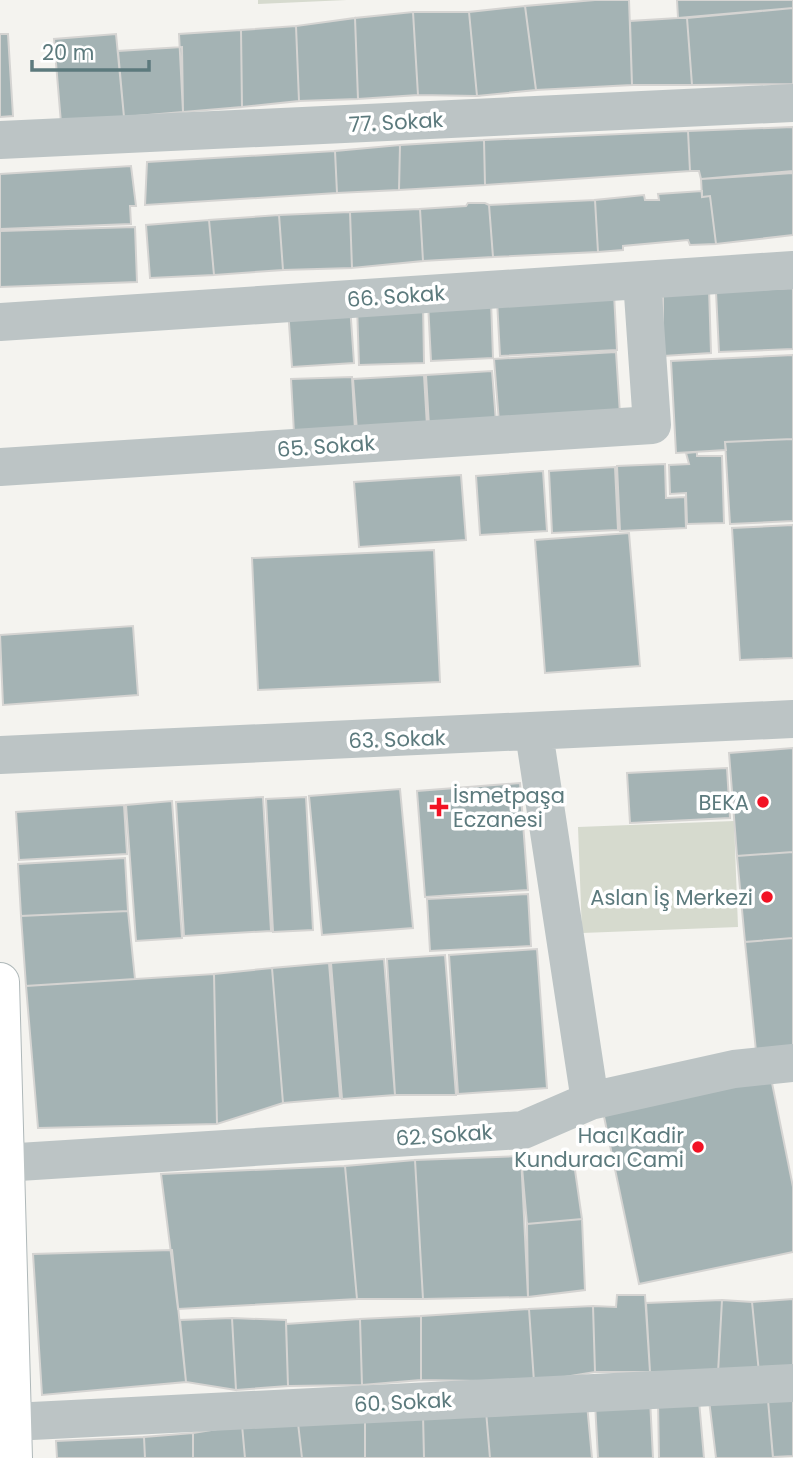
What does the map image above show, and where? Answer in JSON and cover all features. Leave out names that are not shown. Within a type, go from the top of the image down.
[{"type":"main road","points":[[0,982],[3,1163],[13,1440]]},
{"type":"street","name":"77. Sokak","points":[[0,141],[793,103]]},
{"type":"street","name":"66. Sokak","points":[[0,322],[793,270]]},
{"type":"street","name":"65. Sokak","points":[[0,467],[652,425],[642,280]]},
{"type":"street","name":"63. Sokak","points":[[0,755],[534,733],[793,719]]},
{"type":"street","points":[[534,733],[590,1101]]},
{"type":"street","name":"62. Sokak","points":[[3,1163],[523,1130],[590,1101],[734,1069],[793,1063]]},
{"type":"street","name":"60. Sokak","points":[[13,1440],[793,1383]]},
{"type":"shaded area","points":[[258,0],[347,0],[258,4]]},
{"type":"shaded area","points":[[734,821],[738,927],[582,933],[578,827]]},
{"type":"building","points":[[629,0],[632,85],[536,90],[525,6]]},
{"type":"building","points":[[677,0],[793,0],[793,8],[678,18]]},
{"type":"building","points":[[525,6],[536,90],[477,96],[469,12]]},
{"type":"building","points":[[793,8],[793,84],[692,85],[687,18]]},
{"type":"building","points":[[413,12],[418,95],[358,99],[355,18]]},
{"type":"building","points":[[413,12],[469,12],[477,96],[418,95]]},
{"type":"building","points":[[355,18],[358,99],[299,101],[296,26]]},
{"type":"building","points":[[687,18],[692,85],[632,85],[630,21]]},
{"type":"building","points":[[296,26],[299,101],[242,107],[241,30]]},
{"type":"building","points":[[241,30],[242,107],[183,112],[179,34]]},
{"type":"building","points":[[0,34],[8,34],[13,116],[0,117]]},
{"type":"building","points":[[116,34],[124,117],[61,123],[54,39]]},
{"type":"building","points":[[182,47],[183,112],[124,117],[118,51]]},
{"type":"building","points":[[793,127],[793,171],[701,179],[699,171],[690,171],[688,131]]},
{"type":"building","points":[[688,131],[690,171],[485,185],[484,140]]},
{"type":"building","points":[[484,140],[485,185],[399,190],[400,145]]},
{"type":"building","points":[[400,145],[399,190],[337,193],[335,151]]},
{"type":"building","points":[[335,151],[337,193],[145,205],[147,162]]},
{"type":"building","points":[[131,166],[136,206],[130,206],[131,224],[0,229],[0,174]]},
{"type":"building","points":[[793,173],[793,235],[716,244],[710,196],[702,197],[701,179]]},
{"type":"building","points":[[702,191],[702,197],[710,196],[716,244],[690,245],[688,240],[623,246],[623,250],[598,252],[595,200],[644,195],[645,200],[659,200],[658,194]]},
{"type":"building","points":[[595,200],[598,252],[493,257],[489,205]]},
{"type":"building","points":[[468,203],[489,205],[493,257],[423,261],[420,209],[466,206]]},
{"type":"building","points":[[420,209],[423,261],[352,268],[350,212]]},
{"type":"building","points":[[350,212],[352,268],[283,270],[279,215]]},
{"type":"building","points":[[279,215],[283,270],[214,275],[209,220]]},
{"type":"building","points":[[209,220],[214,275],[150,278],[146,225]]},
{"type":"building","points":[[135,227],[137,282],[0,287],[0,231]]},
{"type":"building","points":[[709,288],[711,353],[663,356],[663,290]]},
{"type":"building","points":[[793,288],[793,349],[719,352],[716,292]]},
{"type":"building","points":[[614,294],[617,350],[500,356],[497,300]]},
{"type":"building","points":[[491,300],[493,358],[431,361],[428,303]]},
{"type":"building","points":[[423,303],[424,363],[359,365],[357,305]]},
{"type":"building","points":[[350,305],[354,363],[292,367],[288,309]]},
{"type":"building","points":[[616,352],[620,414],[499,422],[494,359]]},
{"type":"building","points":[[793,355],[793,439],[725,442],[726,450],[676,453],[671,361]]},
{"type":"building","points":[[492,371],[496,422],[429,426],[426,375]]},
{"type":"building","points":[[424,375],[427,426],[357,431],[353,379]]},
{"type":"building","points":[[352,377],[355,430],[294,433],[291,379]]},
{"type":"building","points":[[793,439],[793,521],[730,524],[725,442]]},
{"type":"building","points":[[697,452],[697,456],[722,456],[724,523],[687,524],[686,493],[670,494],[669,465],[689,464],[686,453]]},
{"type":"building","points":[[665,464],[666,498],[685,497],[686,528],[620,531],[617,466]]},
{"type":"building","points":[[615,467],[618,530],[552,533],[549,471]]},
{"type":"building","points":[[543,471],[547,531],[480,535],[476,476]]},
{"type":"building","points":[[461,475],[466,540],[359,547],[354,482]]},
{"type":"building","points":[[793,525],[793,658],[740,660],[732,528]]},
{"type":"building","points":[[629,533],[640,666],[545,673],[535,540]]},
{"type":"building","points":[[434,550],[440,682],[258,690],[252,558]]},
{"type":"building","points":[[133,626],[138,695],[3,705],[0,635]]},
{"type":"building","name":"BEKA","points":[[793,748],[793,852],[737,856],[729,753]]},
{"type":"building","points":[[727,768],[730,818],[630,823],[627,773]]},
{"type":"building","points":[[520,783],[528,890],[425,897],[417,791]]},
{"type":"building","points":[[400,789],[413,928],[322,935],[309,796]]},
{"type":"building","points":[[263,797],[271,931],[184,936],[176,802]]},
{"type":"building","points":[[306,797],[313,930],[273,932],[266,799]]},
{"type":"building","points":[[172,801],[182,938],[136,941],[126,805]]},
{"type":"building","points":[[124,805],[127,854],[19,860],[16,812]]},
{"type":"building","name":"Aslan İş Merkezi","points":[[793,852],[793,938],[745,942],[737,856]]},
{"type":"building","points":[[125,858],[128,911],[21,916],[18,864]]},
{"type":"building","points":[[528,894],[531,946],[430,951],[427,899]]},
{"type":"building","points":[[128,911],[135,979],[26,986],[21,916]]},
{"type":"building","points":[[793,938],[793,1048],[756,1051],[745,942]]},
{"type":"building","points":[[537,949],[547,1088],[458,1094],[449,955]]},
{"type":"building","points":[[445,955],[456,1095],[395,1095],[387,959]]},
{"type":"building","points":[[384,959],[395,1095],[342,1099],[331,963]]},
{"type":"building","points":[[329,963],[340,1098],[283,1103],[272,968]]},
{"type":"building","points":[[272,968],[283,1103],[217,1124],[214,974]]},
{"type":"building","points":[[214,974],[217,1124],[38,1128],[26,986]]},
{"type":"building","name":"Hacı Kadir Kunduracı Cami","points":[[770,1073],[793,1187],[793,1252],[639,1284],[602,1107]]},
{"type":"building","points":[[521,1156],[573,1156],[582,1219],[527,1224]]},
{"type":"building","points":[[521,1156],[528,1297],[423,1299],[415,1160]]},
{"type":"building","points":[[415,1160],[423,1299],[357,1299],[345,1166]]},
{"type":"building","points":[[345,1166],[357,1299],[178,1309],[161,1174]]},
{"type":"building","points":[[582,1219],[585,1290],[528,1297],[527,1224]]},
{"type":"building","points":[[172,1250],[186,1382],[42,1395],[33,1254]]},
{"type":"building","points":[[617,1295],[645,1295],[650,1372],[595,1372],[593,1306],[616,1307]]},
{"type":"building","points":[[793,1299],[793,1371],[759,1373],[752,1302]]},
{"type":"building","points":[[722,1300],[718,1373],[650,1372],[646,1303]]},
{"type":"building","points":[[722,1300],[752,1302],[759,1373],[718,1373]]},
{"type":"building","points":[[593,1306],[595,1372],[534,1382],[529,1309]]},
{"type":"building","points":[[529,1309],[534,1382],[421,1380],[421,1316]]},
{"type":"building","points":[[421,1316],[421,1380],[362,1385],[360,1319]]},
{"type":"building","points":[[232,1318],[236,1390],[186,1382],[180,1320]]},
{"type":"building","points":[[232,1318],[286,1320],[288,1386],[236,1390]]},
{"type":"building","points":[[360,1319],[362,1385],[288,1386],[286,1324]]},
{"type":"building","points":[[793,1398],[793,1456],[773,1457],[768,1400]]},
{"type":"building","points":[[650,1399],[653,1458],[598,1458],[595,1403]]},
{"type":"building","points":[[658,1400],[699,1401],[704,1458],[659,1458]]},
{"type":"building","points":[[709,1400],[768,1400],[773,1458],[716,1458]]},
{"type":"building","points":[[587,1404],[592,1458],[490,1458],[486,1411]]},
{"type":"building","points":[[486,1411],[490,1458],[424,1458],[423,1414]]},
{"type":"building","points":[[423,1414],[424,1458],[365,1458],[365,1420]]},
{"type":"building","points":[[365,1420],[365,1458],[302,1458],[298,1423]]},
{"type":"building","points":[[298,1423],[302,1458],[245,1458],[242,1425]]},
{"type":"building","points":[[242,1425],[245,1458],[193,1458],[193,1433]]},
{"type":"building","points":[[193,1433],[193,1458],[145,1458],[144,1437]]},
{"type":"building","points":[[144,1437],[145,1458],[57,1458],[56,1441]]},
{"type":"place","name":"BEKA","points":[[763,802]]},
{"type":"place","name":"İsmetpaşa Eczanesi","points":[[439,807]]},
{"type":"place","name":"Aslan İş Merkezi","points":[[767,897]]},
{"type":"place","name":"Hacı Kadir Kunduracı Cami","points":[[698,1147]]}]
